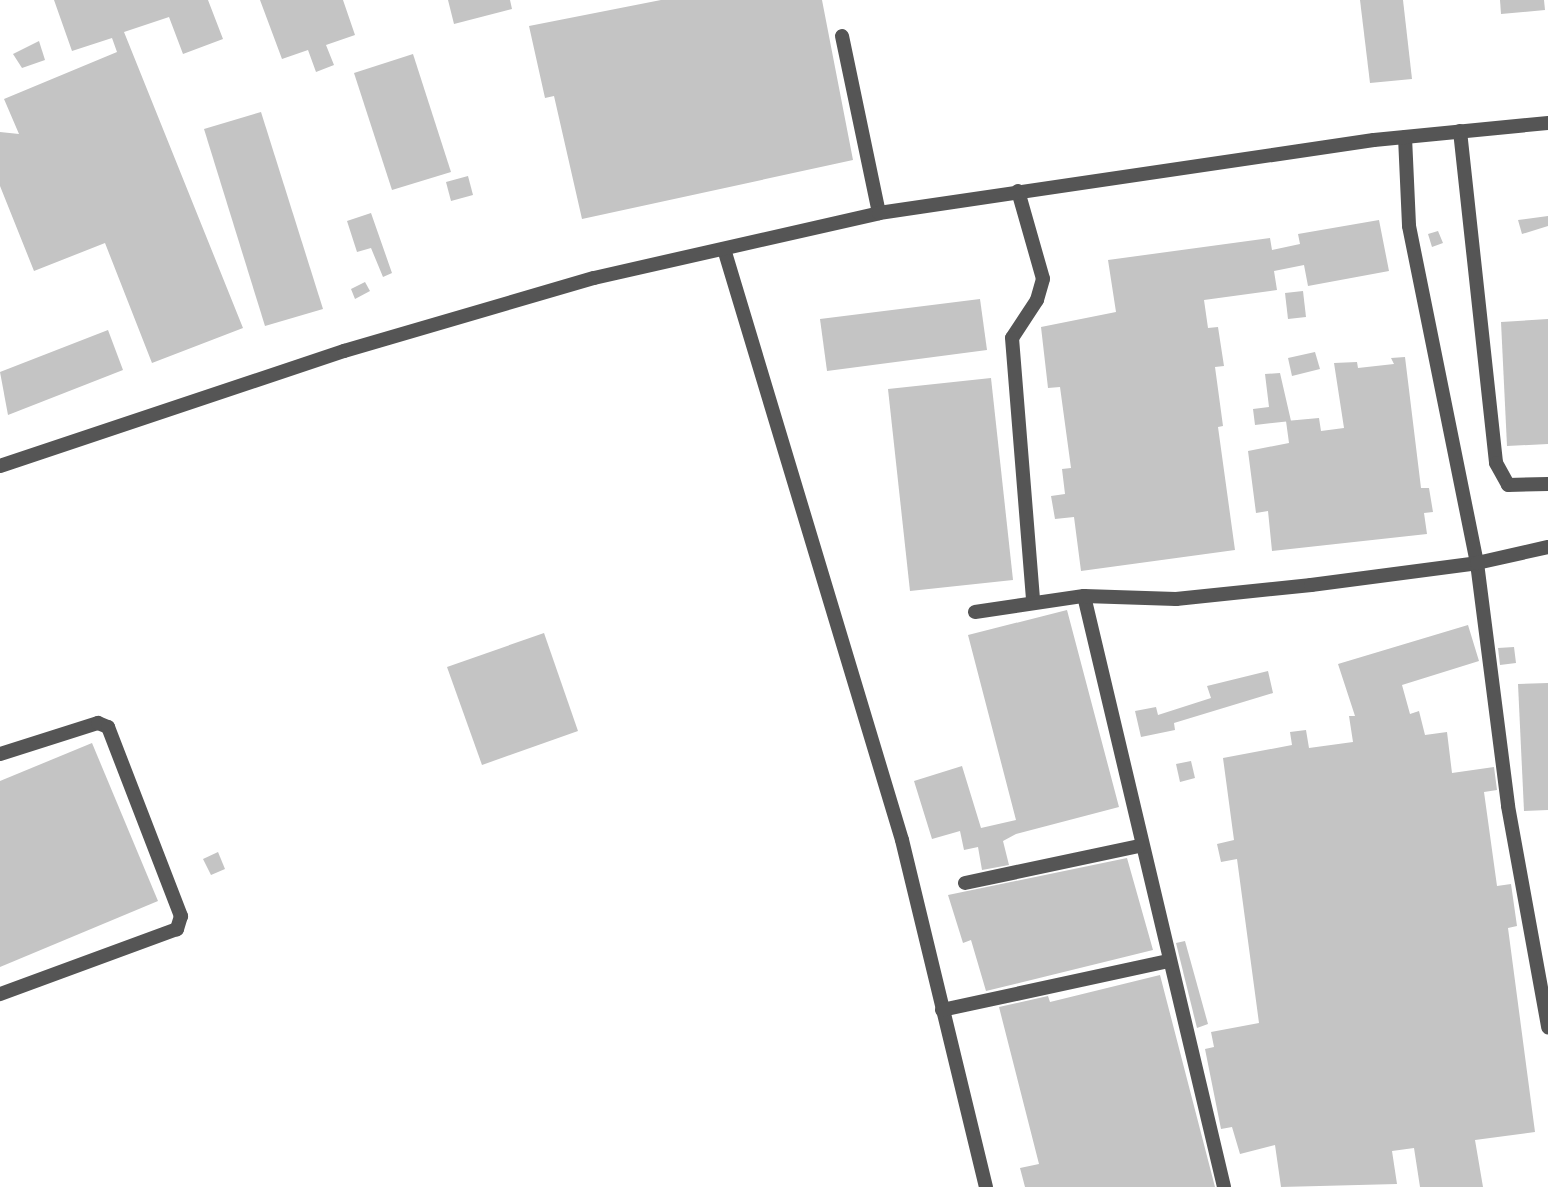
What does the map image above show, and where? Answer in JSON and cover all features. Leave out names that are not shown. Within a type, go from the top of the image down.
[{"type":"street","points":[[842,36],[879,213]]},
{"type":"street","points":[[0,466],[344,351],[594,279],[879,213],[1018,191],[1405,137],[1548,123]]},
{"type":"street","points":[[1460,131],[1496,463],[1508,485],[1548,484]]},
{"type":"street","points":[[1405,137],[1409,226],[1477,563],[1508,806],[1548,1023]]},
{"type":"street","points":[[1018,191],[1043,279],[1037,300],[1012,338],[1033,601]]},
{"type":"street","points":[[724,249],[902,840],[986,1187]]},
{"type":"street","points":[[975,612],[1033,601],[1084,596],[1176,599],[1477,563],[1548,547]]},
{"type":"street","points":[[1084,596],[1139,846],[1224,1187]]},
{"type":"street","points":[[0,754],[98,723],[108,727],[181,916],[177,928],[0,994]]},
{"type":"street","points":[[965,883],[1139,846]]},
{"type":"street","points":[[942,1010],[1168,961]]},
{"type":"building","points":[[54,0],[208,0],[223,39],[183,54],[169,17],[124,32],[243,328],[152,363],[105,243],[34,271],[0,186],[0,132],[19,134],[4,99],[117,52],[112,38],[72,51]]},
{"type":"building","points":[[260,0],[343,0],[355,35],[326,45],[334,65],[316,72],[308,50],[282,59]]},
{"type":"building","points":[[448,0],[510,0],[512,9],[454,24]]},
{"type":"building","points":[[661,0],[822,0],[853,160],[582,219],[554,96],[545,98],[529,26]]},
{"type":"building","points":[[1360,0],[1403,0],[1412,79],[1370,83]]},
{"type":"building","points":[[1500,0],[1544,0],[1545,10],[1501,14]]},
{"type":"building","points":[[39,41],[45,60],[22,68],[13,54]]},
{"type":"building","points":[[413,54],[451,172],[392,190],[354,73]]},
{"type":"building","points":[[261,112],[323,309],[265,326],[204,129]]},
{"type":"building","points":[[468,176],[473,195],[451,201],[446,182]]},
{"type":"building","points":[[371,213],[392,273],[383,277],[371,248],[357,252],[347,221]]},
{"type":"building","points":[[1548,216],[1548,226],[1522,234],[1518,220]]},
{"type":"building","points":[[1379,220],[1389,271],[1308,286],[1304,265],[1274,271],[1277,290],[1204,300],[1208,328],[1218,327],[1224,366],[1215,367],[1223,426],[1218,427],[1235,550],[1081,571],[1074,517],[1055,519],[1051,496],[1065,494],[1062,469],[1071,468],[1060,387],[1048,388],[1041,327],[1116,312],[1108,260],[1270,238],[1272,250],[1300,244],[1298,234]]},
{"type":"building","points":[[1438,231],[1443,243],[1432,247],[1428,234]]},
{"type":"building","points":[[365,282],[370,291],[355,299],[351,289]]},
{"type":"building","points":[[1303,291],[1306,317],[1288,319],[1285,293]]},
{"type":"building","points":[[980,299],[987,350],[827,371],[820,319]]},
{"type":"building","points":[[1548,319],[1548,444],[1507,446],[1501,322]]},
{"type":"building","points":[[108,330],[123,370],[8,415],[0,372]]},
{"type":"building","points":[[1315,352],[1320,369],[1292,376],[1288,358]]},
{"type":"building","points":[[1405,357],[1421,488],[1429,488],[1433,512],[1424,513],[1427,534],[1272,551],[1268,511],[1256,513],[1248,451],[1289,443],[1286,421],[1319,418],[1321,431],[1344,428],[1334,363],[1357,362],[1358,368],[1394,364],[1391,358]]},
{"type":"building","points":[[1280,373],[1291,421],[1255,425],[1253,409],[1269,407],[1265,374]]},
{"type":"building","points":[[991,378],[1013,580],[910,591],[888,389]]},
{"type":"building","points":[[1067,610],[1119,807],[1016,834],[1003,841],[1009,865],[982,870],[978,847],[964,850],[960,831],[932,839],[914,781],[962,766],[981,828],[1016,820],[968,635]]},
{"type":"building","points":[[1468,625],[1479,661],[1402,685],[1410,714],[1419,711],[1425,735],[1447,732],[1452,773],[1494,767],[1497,790],[1484,792],[1497,886],[1511,884],[1517,926],[1508,928],[1535,1132],[1475,1140],[1483,1187],[1420,1187],[1414,1148],[1392,1151],[1397,1184],[1281,1187],[1275,1145],[1240,1154],[1232,1127],[1221,1129],[1205,1049],[1214,1047],[1211,1032],[1259,1023],[1237,859],[1221,862],[1217,844],[1234,840],[1223,758],[1292,745],[1290,732],[1306,730],[1309,748],[1353,742],[1349,716],[1355,716],[1338,664]]},
{"type":"building","points":[[544,633],[578,731],[482,765],[447,667]]},
{"type":"building","points":[[1514,647],[1516,663],[1500,665],[1498,648]]},
{"type":"building","points":[[1268,671],[1273,693],[1174,723],[1175,730],[1141,737],[1135,711],[1156,707],[1158,715],[1211,698],[1207,686]]},
{"type":"building","points":[[1548,683],[1548,810],[1524,811],[1518,684]]},
{"type":"building","points":[[92,743],[158,901],[0,967],[0,781]]},
{"type":"building","points":[[1191,761],[1195,778],[1180,782],[1176,764]]},
{"type":"building","points":[[218,852],[225,869],[211,875],[203,859]]},
{"type":"building","points":[[1127,858],[1153,950],[986,991],[971,940],[963,943],[948,895]]},
{"type":"building","points":[[1185,941],[1208,1024],[1197,1028],[1176,943]]},
{"type":"building","points":[[1160,975],[1215,1187],[1025,1187],[1020,1168],[1039,1164],[999,1007],[1048,996],[1050,1002]]}]
